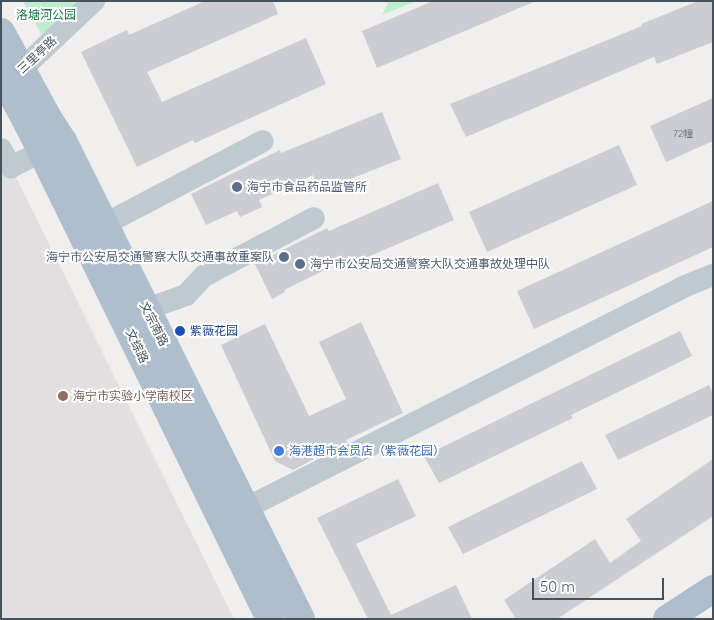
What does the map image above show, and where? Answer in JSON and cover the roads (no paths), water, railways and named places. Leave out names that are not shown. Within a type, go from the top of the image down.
[{"type":"main road","name":"文宗南路","points":[[1,32],[46,135],[105,224],[301,619]]},
{"type":"main road","name":"文综路","points":[[1,74],[46,135],[270,619]]},
{"type":"main road","points":[[667,619],[713,589]]},
{"type":"street","name":"三里亭路","points":[[1,88],[94,1]]},
{"type":"street","points":[[1,149],[11,167],[46,135]]},
{"type":"street","points":[[105,224],[263,141]]},
{"type":"street","points":[[147,309],[186,295],[204,276],[314,218]]},
{"type":"street","points":[[246,508],[683,287],[713,275]]},
{"type":"place","name":"海宁市食品药品监管所","points":[[237,187]]},
{"type":"place","name":"海宁市公安局交通警察大队交通事故重案队","points":[[284,257]]},
{"type":"place","name":"海宁市公安局交通警察大队交通事故处理中队","points":[[300,264]]},
{"type":"place","name":"紫薇花园","points":[[180,331]]},
{"type":"place","name":"海宁市实验小学南校区","points":[[63,396]]},
{"type":"place","name":"海港超市会员店（紫薇花园）","points":[[279,451]]},
{"type":"park label","name":"洛塘河公园","points":[[46,15]]}]
